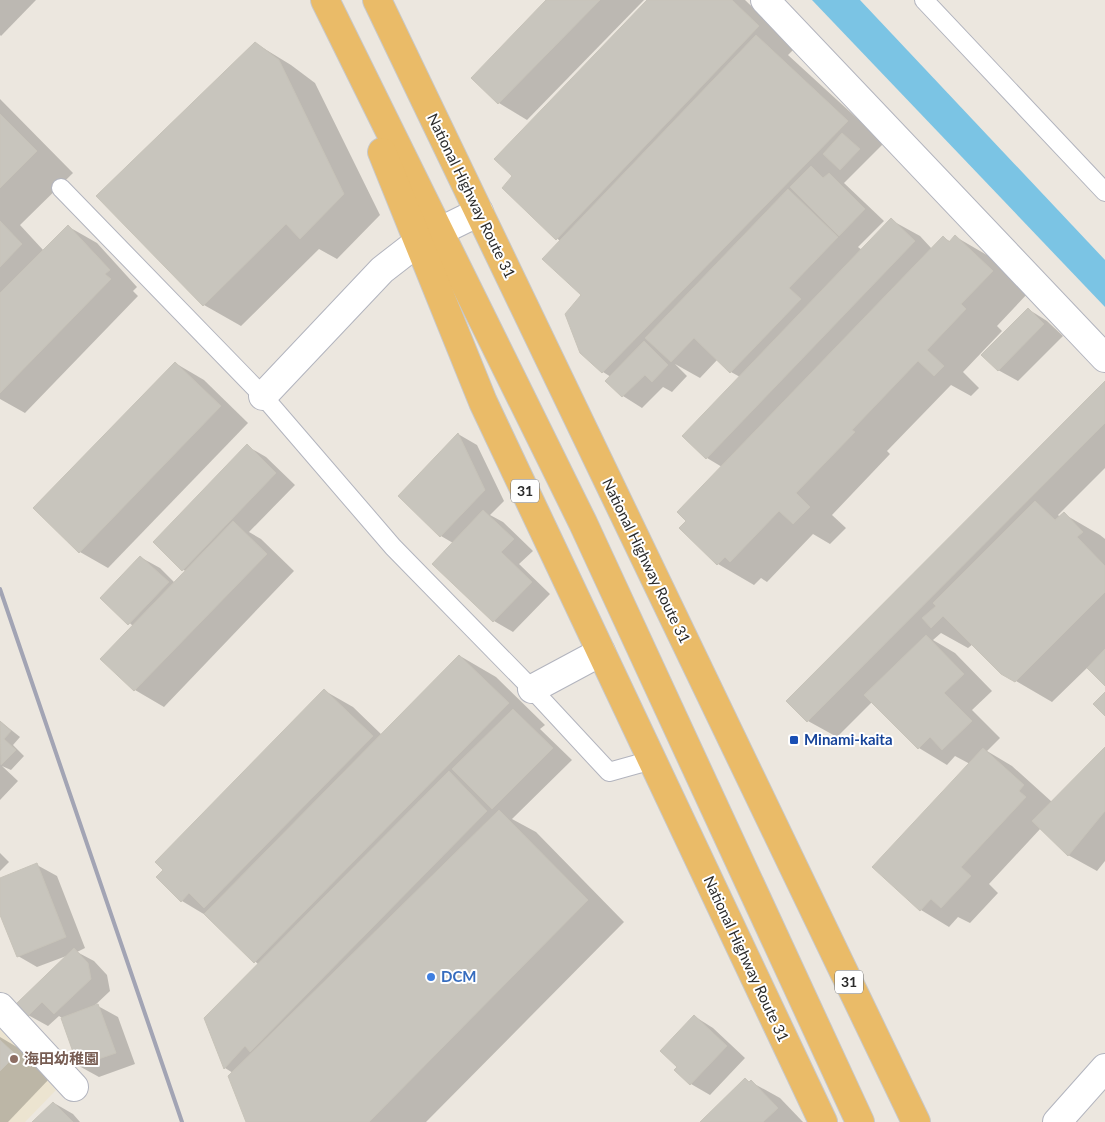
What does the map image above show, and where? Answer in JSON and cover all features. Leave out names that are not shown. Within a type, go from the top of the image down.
[{"type":"highway","name":"National Highway Route 31","points":[[320,0],[428,237],[483,402],[823,1122]]},
{"type":"highway","points":[[325,0],[428,237],[583,523],[860,1122]]},
{"type":"highway","name":"National Highway Route 31","points":[[377,0],[916,1122]]},
{"type":"street","points":[[765,0],[1105,358]]},
{"type":"street","points":[[263,396],[382,270],[428,237],[479,212]]},
{"type":"street","points":[[532,689],[601,652]]},
{"type":"street","points":[[0,1007],[74,1087]]},
{"type":"street","points":[[1058,1122],[1105,1068]]},
{"type":"lane","points":[[924,0],[1105,192]]},
{"type":"lane","points":[[61,188],[263,396],[393,547],[532,689],[609,772],[652,760]]},
{"type":"shaded area","name":"海田幼稚園","points":[[0,1029],[56,1090],[25,1122],[0,1122]]},
{"type":"water","points":[[812,0],[860,0],[1105,260],[1105,307]]},
{"type":"building","points":[[546,0],[600,0],[498,104],[471,78]]},
{"type":"building","points":[[647,0],[732,0],[759,26],[556,240],[502,188],[512,176],[494,159]]},
{"type":"building","points":[[756,35],[848,121],[602,373],[580,353],[565,314],[581,295],[542,259]]},
{"type":"building","points":[[255,42],[279,60],[344,194],[300,239],[286,224],[203,306],[96,196]]},
{"type":"building","points":[[0,114],[37,151],[0,188]]},
{"type":"building","points":[[842,133],[860,149],[840,170],[823,154]]},
{"type":"building","points":[[811,166],[823,178],[829,173],[865,209],[839,236],[790,187]]},
{"type":"building","points":[[788,189],[838,237],[789,288],[801,299],[730,373],[694,338],[671,362],[645,338]]},
{"type":"building","points":[[891,218],[915,241],[706,459],[682,436]]},
{"type":"building","points":[[0,221],[22,244],[0,267]]},
{"type":"building","points":[[68,225],[110,270],[105,274],[111,279],[0,393],[0,293]]},
{"type":"building","points":[[955,235],[993,271],[961,304],[966,309],[927,350],[944,366],[934,376],[918,361],[852,430],[855,432],[796,493],[810,507],[793,524],[779,511],[730,562],[725,557],[717,565],[679,528],[686,521],[677,512],[943,236],[949,242]]},
{"type":"building","points":[[1028,308],[1044,324],[998,371],[981,355]]},
{"type":"building","points":[[644,341],[668,365],[652,382],[645,375],[622,397],[605,381]]},
{"type":"building","points":[[175,362],[221,406],[79,553],[33,508]]},
{"type":"building","points":[[1105,381],[1105,423],[807,722],[786,701]]},
{"type":"building","points":[[458,433],[485,490],[440,537],[398,496]]},
{"type":"building","points":[[247,444],[276,473],[182,571],[153,542]]},
{"type":"building","points":[[1035,501],[1055,520],[1064,512],[1083,532],[1077,537],[1105,566],[1105,592],[1015,682],[1001,674],[943,616],[931,628],[922,618],[936,606],[933,603]]},
{"type":"building","points":[[483,510],[514,539],[501,552],[532,582],[493,622],[432,564]]},
{"type":"building","points":[[233,521],[267,554],[134,691],[100,659]]},
{"type":"building","points":[[140,556],[169,582],[128,625],[100,598]]},
{"type":"building","points":[[926,635],[964,674],[944,693],[972,721],[942,750],[930,737],[918,749],[864,695]]},
{"type":"building","points":[[1105,649],[1105,686],[1087,668]]},
{"type":"building","points":[[459,655],[509,703],[254,963],[204,914]]},
{"type":"building","points":[[324,689],[373,736],[204,908],[189,893],[181,902],[156,877],[163,870],[155,862]]},
{"type":"building","points":[[1105,692],[1105,716],[1093,704]]},
{"type":"building","points":[[513,709],[553,748],[492,809],[452,769]]},
{"type":"building","points":[[0,721],[11,731],[4,739],[16,750],[1,765]]},
{"type":"building","points":[[1105,747],[1105,811],[1068,856],[1032,821]]},
{"type":"building","points":[[983,748],[1024,785],[1019,791],[1026,797],[961,867],[971,876],[941,908],[931,899],[920,911],[872,867]]},
{"type":"building","points":[[449,771],[487,811],[250,1052],[245,1046],[224,1069],[204,1018]]},
{"type":"building","points":[[499,810],[588,900],[369,1122],[246,1122],[228,1076]]},
{"type":"building","points":[[37,863],[66,937],[17,957],[0,915],[0,878]]},
{"type":"building","points":[[74,948],[88,963],[91,979],[54,1014],[42,1002],[28,1016],[16,1004]]},
{"type":"building","points":[[98,1004],[116,1053],[78,1066],[61,1018]]},
{"type":"building","points":[[694,1015],[727,1046],[690,1085],[674,1070],[677,1067],[660,1051]]},
{"type":"building","points":[[0,1040],[16,1055],[0,1071]]},
{"type":"building","points":[[745,1078],[749,1082],[751,1080],[778,1108],[763,1122],[700,1122]]},
{"type":"building","points":[[53,1102],[73,1122],[32,1122]]},
{"type":"railway","points":[[0,589],[182,1122]]},
{"type":"place","name":"Minami-kaita","points":[[794,740]]},
{"type":"place","name":"DCM","points":[[431,977]]},
{"type":"place","name":"海田幼稚園","points":[[14,1059]]}]
